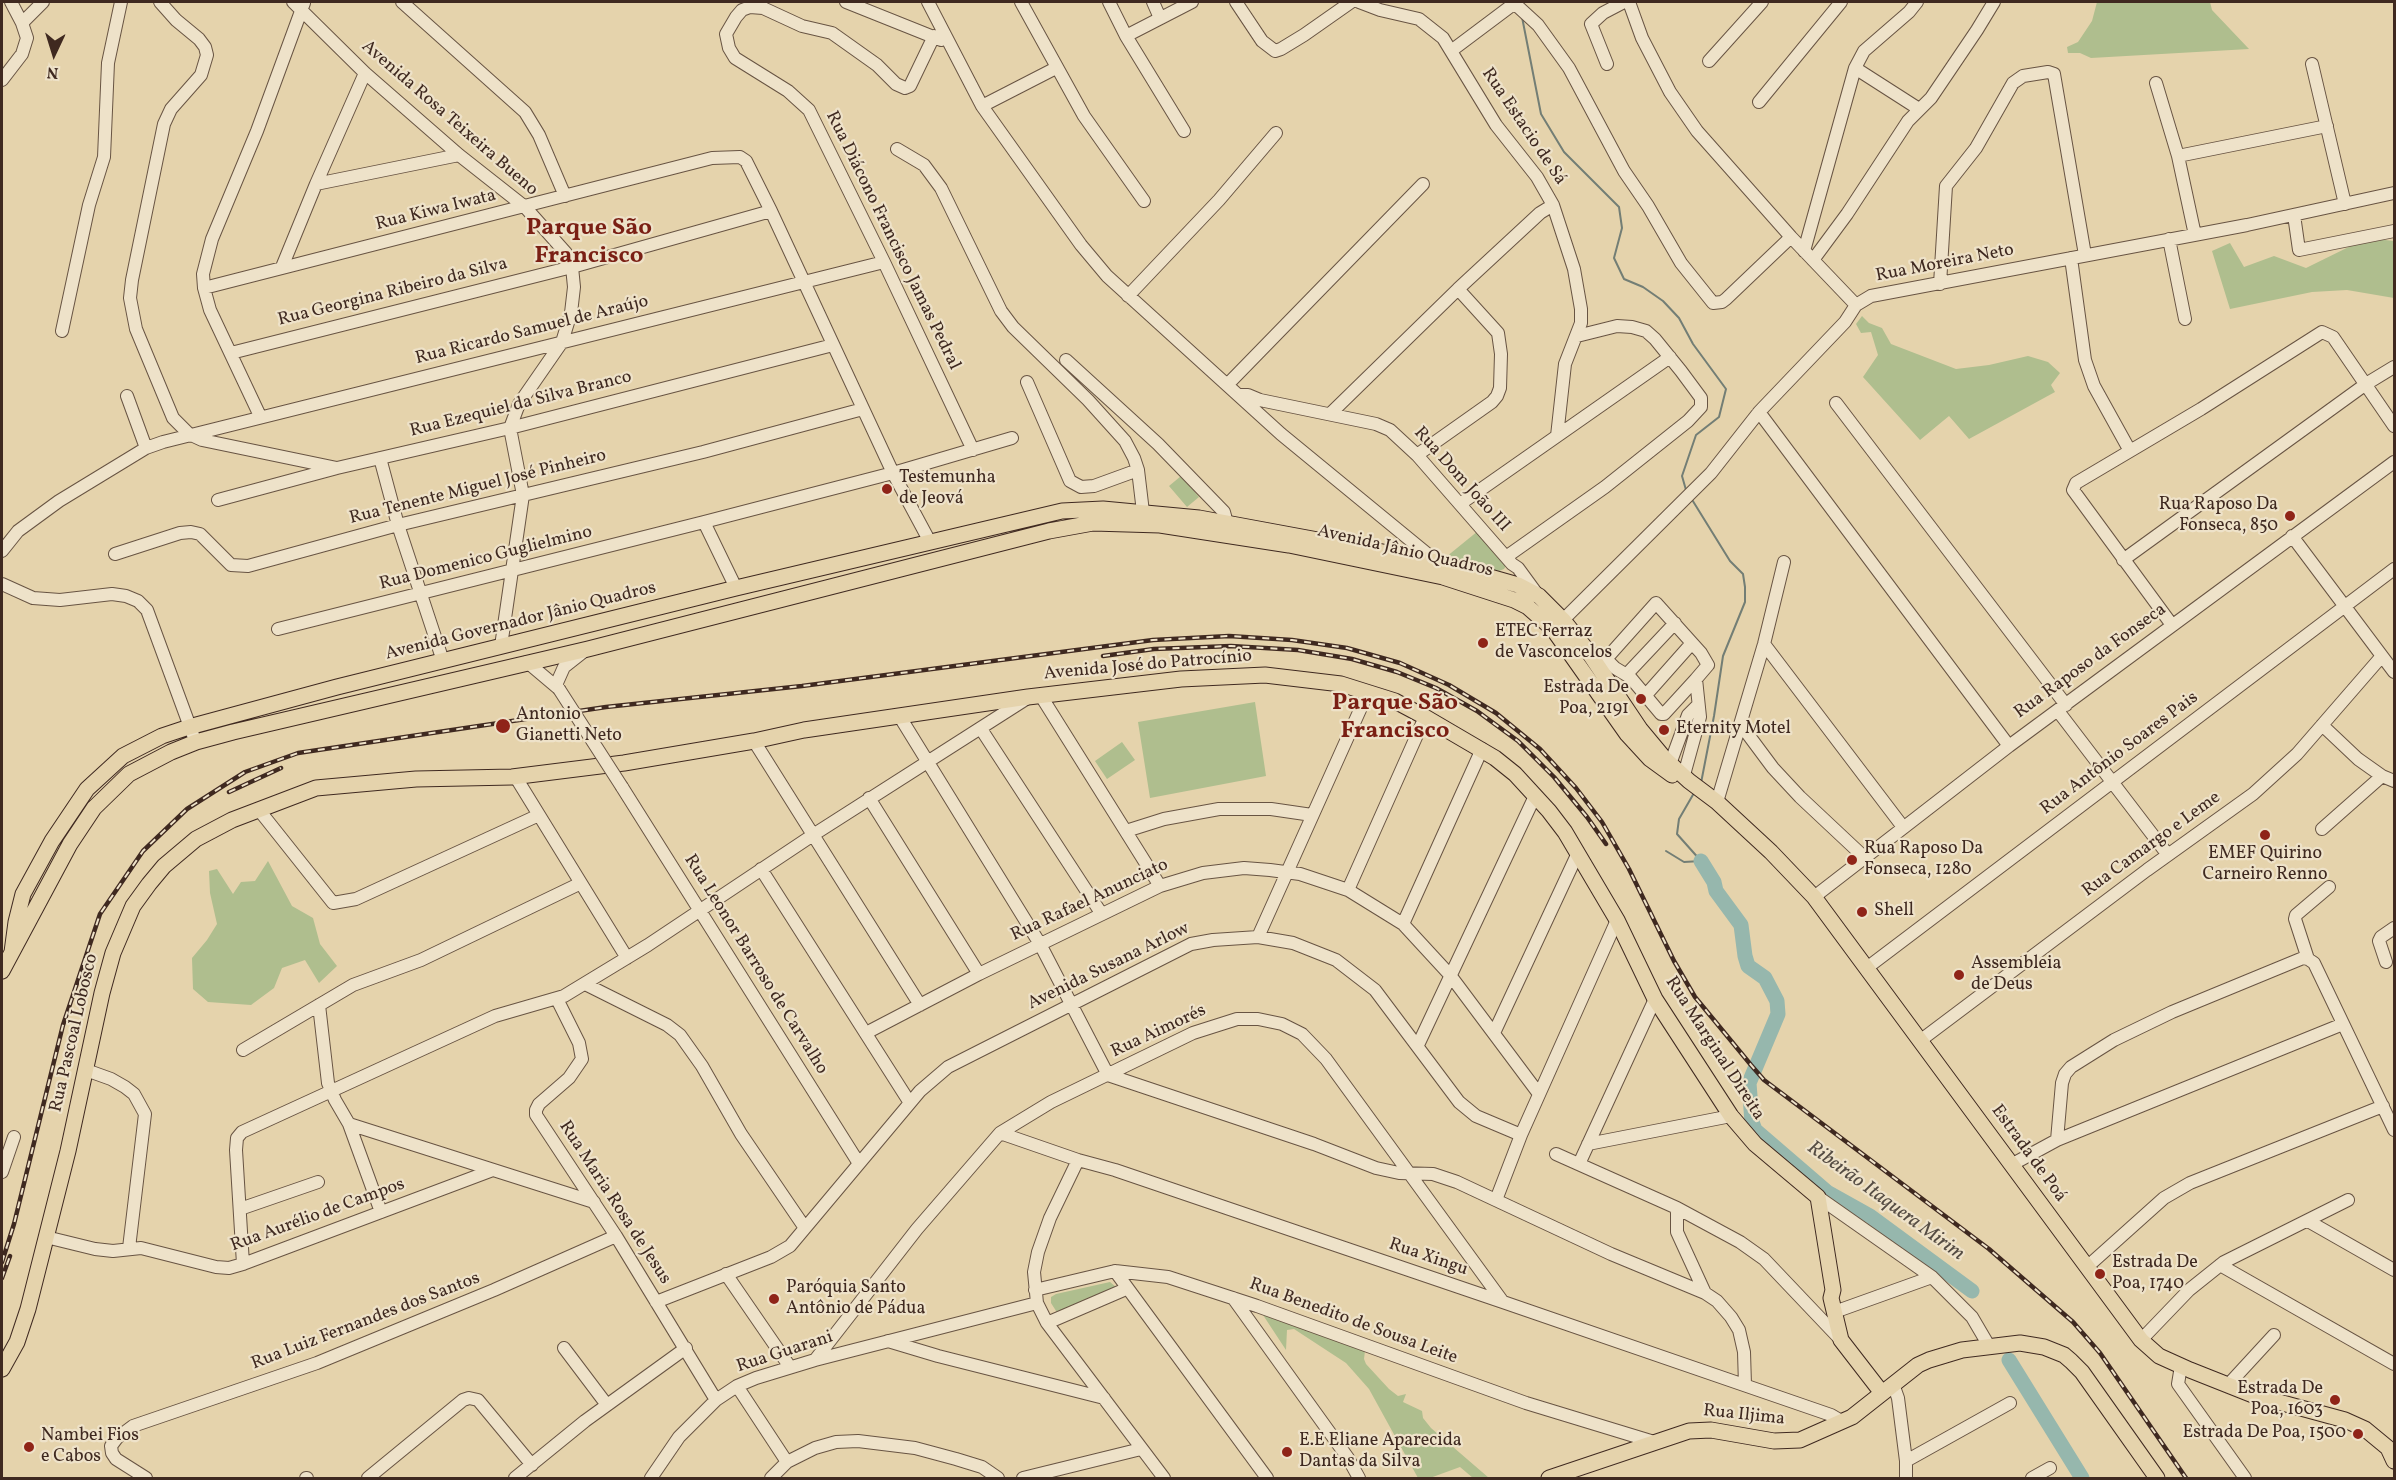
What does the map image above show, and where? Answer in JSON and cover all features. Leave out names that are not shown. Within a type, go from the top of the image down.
[{"type":"main road","name":"Avenida Governador Jânio Quadros","points":[[6,960],[19,905],[67,817],[87,789],[106,770],[123,756],[162,736],[501,646],[1062,511],[1079,517],[1116,522],[1160,519]]},
{"type":"main road","name":"Avenida Governador Jânio Quadros","points":[[6,960],[70,844],[94,808],[129,774],[196,742],[588,649],[1079,517],[1143,512],[1160,519]]},
{"type":"main road","name":"Avenida Jânio Quadros","points":[[1160,519],[1227,523],[1437,562],[1518,585],[1533,601],[1627,734],[1650,759],[1683,781],[1692,782]]},
{"type":"main road","name":"Avenida Jânio Quadros","points":[[1160,519],[1443,577],[1498,594],[1533,601],[1563,620],[1624,702],[1640,729],[1671,764],[1692,782]]},
{"type":"main road","points":[[730,612],[732,597],[738,588],[762,604]]},
{"type":"main road","points":[[623,640],[644,627],[652,610]]},
{"type":"main road","points":[[527,662],[525,652],[527,647],[567,630]]},
{"type":"main road","points":[[497,669],[501,646]]},
{"type":"main road","name":"Avenida José do Patrocínio","points":[[624,763],[754,741],[804,730],[1035,696],[1181,679],[1266,675],[1307,679],[1368,692],[1395,701],[1482,749],[1515,774],[1564,832],[1617,920]]},
{"type":"main road","points":[[1608,706],[1624,702]]},
{"type":"main road","name":"Rua Pascoal Lobosco","points":[[2,1369],[17,1342],[46,1237],[113,953],[133,906],[164,866],[181,849],[232,820],[316,788],[416,778],[515,776],[624,763]]},
{"type":"main road","name":"Estrada de Poá","points":[[1692,782],[1718,802],[1814,897],[1868,967],[2141,1340],[2159,1356],[2181,1366],[2281,1404],[2345,1420],[2365,1429],[2392,1451]]},
{"type":"main road","points":[[27,887],[35,896],[41,898]]},
{"type":"main road","name":"Rua Marginal Direita","points":[[1617,920],[1655,999],[1731,1116],[1755,1144],[1818,1197]]},
{"type":"main road","points":[[1818,1197],[1844,1344],[1888,1389]]},
{"type":"main road","name":"Rua Iljima","points":[[1549,1479],[1689,1431],[1711,1430],[1774,1441],[1793,1441],[1843,1422],[1918,1365],[1929,1360],[1962,1350],[2027,1343],[2064,1355],[2082,1372],[2157,1479]]},
{"type":"street","points":[[2,80],[16,63],[26,45],[27,38],[22,22],[11,2]]},
{"type":"street","points":[[22,22],[43,2]]},
{"type":"street","points":[[62,332],[89,205],[104,157],[108,63],[121,2]]},
{"type":"street","points":[[160,2],[176,20],[199,39],[207,55],[201,75],[171,109],[164,124],[130,298],[136,329],[173,418],[189,434],[202,440],[337,468]]},
{"type":"street","points":[[402,2],[525,112],[539,135],[565,196]]},
{"type":"street","points":[[846,2],[948,42]]},
{"type":"street","points":[[928,2],[982,106],[1081,244],[1107,276],[1281,434],[1437,562]]},
{"type":"street","points":[[1021,2],[1084,116],[1144,201]]},
{"type":"street","points":[[1109,2],[1125,36],[1184,131]]},
{"type":"street","points":[[1153,2],[1160,18]]},
{"type":"street","points":[[1125,36],[1192,2]]},
{"type":"street","points":[[1236,2],[1271,50],[1281,49],[1350,2]]},
{"type":"street","name":"Rua Estacio de Sá","points":[[1359,2],[1380,10],[1419,19],[1443,38],[1496,125],[1537,177],[1553,205],[1577,285],[1581,323],[1565,364],[1557,436]]},
{"type":"street","points":[[1451,51],[1514,2],[1538,26],[1569,68],[1624,171],[1648,206],[1681,263],[1713,303],[1726,299],[1791,237]]},
{"type":"street","points":[[1608,64],[1591,24],[1603,13],[1624,2]]},
{"type":"street","points":[[1563,620],[1711,473],[1759,412],[1845,322],[1856,304],[1791,237],[1697,132],[1670,92],[1642,38],[1629,2]]},
{"type":"street","points":[[1708,61],[1762,2]]},
{"type":"street","points":[[1758,102],[1841,2]]},
{"type":"street","points":[[1809,256],[1855,68],[1864,51],[1909,12],[1917,2]]},
{"type":"street","points":[[1809,256],[1847,214],[1908,121],[1931,98],[1994,2]]},
{"type":"street","points":[[260,416],[210,310],[204,288],[204,266],[212,239],[257,131],[300,4]]},
{"type":"street","name":"Avenida Rosa Teixeira Bueno","points":[[300,4],[365,74],[459,155],[525,207],[566,253],[572,267]]},
{"type":"street","name":"Rua Diácono Francisco Jamas Pedral","points":[[934,36],[910,86],[905,88],[896,84],[877,65],[832,33],[802,26],[763,8],[750,7],[742,10],[735,17],[726,34],[729,48],[735,58],[788,91],[809,110],[973,450]]},
{"type":"street","points":[[2312,64],[2345,204]]},
{"type":"street","points":[[982,106],[1056,68]]},
{"type":"street","points":[[1855,68],[1919,109]]},
{"type":"street","points":[[1940,284],[1946,186],[1976,148],[2013,83],[2023,76],[2048,72],[2054,74],[2085,255]]},
{"type":"street","points":[[282,267],[365,74]]},
{"type":"street","points":[[2156,83],[2178,156],[2195,235]]},
{"type":"street","points":[[2178,156],[2327,126]]},
{"type":"street","points":[[1128,296],[1219,200],[1276,133]]},
{"type":"street","points":[[897,149],[924,165],[941,188],[1001,311],[1012,327],[1088,400],[1125,441],[1138,470],[1143,512]]},
{"type":"street","points":[[316,184],[459,155]]},
{"type":"street","name":"Rua Kiwa Iwata","points":[[204,288],[712,158],[740,157],[746,160],[771,211]]},
{"type":"street","points":[[1228,384],[1423,184]]},
{"type":"street","name":"Rua Moreira Neto","points":[[1856,304],[1871,296],[2195,235],[2394,193]]},
{"type":"street","points":[[1330,414],[1458,289],[1540,213],[1553,205]]},
{"type":"street","points":[[771,211],[893,473],[930,542]]},
{"type":"street","name":"Rua Georgina Ribeiro da Silva","points":[[231,353],[572,267],[771,211]]},
{"type":"street","points":[[2294,215],[2299,250],[2394,231]]},
{"type":"street","points":[[2169,239],[2185,319]]},
{"type":"street","points":[[2071,258],[2085,360],[2094,386],[2130,451]]},
{"type":"street","name":"Rua Ricardo Samuel de Araújo","points":[[2,551],[18,531],[59,501],[147,448],[189,434],[884,262]]},
{"type":"street","points":[[501,646],[522,495],[510,428],[519,404],[562,342],[571,312],[574,287],[572,267]]},
{"type":"street","points":[[1417,454],[1492,402],[1500,388],[1501,354],[1498,333],[1458,289]]},
{"type":"street","points":[[1509,561],[1688,421],[1699,410],[1702,402],[1670,357],[1646,332],[1632,327],[1617,326],[1577,336]]},
{"type":"street","points":[[2172,625],[2122,560],[2073,490],[2076,483],[2322,332],[2329,333],[2333,337],[2394,426]]},
{"type":"street","name":"Rua Ezequiel da Silva Branco","points":[[218,500],[337,468],[510,428],[833,345]]},
{"type":"street","points":[[1460,504],[1670,357]]},
{"type":"street","points":[[1066,360],[1158,444],[1224,512],[1227,523]]},
{"type":"street","points":[[2122,560],[2366,384],[2394,367]]},
{"type":"street","points":[[1027,382],[1070,481],[1087,488],[1138,470]]},
{"type":"street","name":"Rua Dom João III","points":[[1239,395],[1248,394],[1260,400],[1376,423],[1400,437],[1509,561],[1518,568],[1533,601]]},
{"type":"street","points":[[127,396],[147,448]]},
{"type":"street","points":[[1836,403],[2062,708],[2112,783],[2168,855]]},
{"type":"street","name":"Rua Tenente Miguel José Pinheiro","points":[[115,554],[180,533],[191,532],[200,534],[212,544],[226,562],[239,567],[398,525],[704,452],[863,409]]},
{"type":"street","points":[[1759,412],[2008,746]]},
{"type":"street","points":[[229,424],[226,436],[229,446]]},
{"type":"street","name":"Rua Domenico Guglielmino","points":[[278,629],[512,572],[893,473],[1012,438]]},
{"type":"street","points":[[380,458],[419,593],[443,661]]},
{"type":"street","name":"Rua Raposo da Fonseca","points":[[1814,897],[2008,746],[2394,462]]},
{"type":"street","points":[[704,522],[738,588]]},
{"type":"street","points":[[2292,536],[2394,672]]},
{"type":"street","name":"Rua Dom João III","points":[[1509,561],[1518,585]]},
{"type":"street","points":[[1718,802],[1764,644],[1784,562]]},
{"type":"street","name":"Rua Antônio Soares Pais","points":[[1868,967],[2394,569]]},
{"type":"street","points":[[2,584],[33,598],[60,600],[112,594],[126,596],[138,602],[147,610],[196,742]]},
{"type":"street","points":[[1656,603],[1675,623],[1708,665],[1664,714],[1659,713],[1627,674],[1615,668],[1606,659],[1656,603]]},
{"type":"street","points":[[1627,674],[1675,623]]},
{"type":"street","points":[[1645,696],[1692,643]]},
{"type":"street","points":[[1764,644],[1903,826]]},
{"type":"street","points":[[558,687],[564,667],[588,649]]},
{"type":"street","name":"Rua Camargo e Leme","points":[[1921,1040],[2258,790],[2297,754],[2382,656]]},
{"type":"street","name":"Rua Leonor Barroso de Carvalho","points":[[527,662],[558,687],[858,1162]]},
{"type":"street","points":[[1692,782],[1700,717],[1696,679]]},
{"type":"street","points":[[1258,937],[1368,692]]},
{"type":"street","points":[[243,1264],[237,1138],[248,1128],[495,1016],[557,999],[585,984],[869,798],[1035,696],[1126,831],[1160,886]]},
{"type":"street","points":[[991,704],[985,727],[1101,913]]},
{"type":"street","points":[[1671,764],[1688,715],[1698,705]]},
{"type":"street","points":[[900,717],[1040,944],[1108,1075],[1314,1144],[1376,1168],[1399,1173],[1433,1174],[1496,1200],[1611,1254],[1705,1293],[1718,1301],[1739,1330],[1744,1353],[1745,1385]]},
{"type":"street","points":[[1348,890],[1425,717]]},
{"type":"street","points":[[1741,725],[1773,768],[1800,797],[1864,857]]},
{"type":"street","points":[[2322,725],[2358,759],[2382,776],[2394,781]]},
{"type":"street","points":[[754,741],[920,1005]]},
{"type":"street","points":[[1403,924],[1482,749]]},
{"type":"street","points":[[515,776],[627,958]]},
{"type":"street","points":[[2322,829],[2382,776]]},
{"type":"street","points":[[1418,1045],[1535,796]]},
{"type":"street","points":[[869,798],[979,974]]},
{"type":"street","points":[[1126,831],[1164,819],[1219,809],[1271,809],[1312,815]]},
{"type":"street","points":[[259,810],[333,903],[356,899],[539,815]]},
{"type":"street","points":[[1494,1033],[1577,855]]},
{"type":"street","name":"Rua Rafael Anunciato","points":[[866,1033],[979,974],[1160,886],[1203,873],[1244,868],[1287,872],[1348,890],[1403,924],[1450,975],[1539,1094]]},
{"type":"street","points":[[761,869],[910,1103]]},
{"type":"street","points":[[243,1050],[353,985],[421,960],[581,883]]},
{"type":"street","points":[[2329,887],[2296,915],[2295,919],[2311,961],[2394,1130]]},
{"type":"street","points":[[1496,1200],[1521,1135],[1617,920]]},
{"type":"street","points":[[2386,962],[2379,941],[2394,928]]},
{"type":"street","name":"Avenida Susana Arlow","points":[[656,1302],[771,1257],[790,1246],[858,1162],[910,1103],[928,1083],[948,1067],[1191,944],[1258,937],[1293,942],[1336,960],[1375,990],[1418,1045],[1444,1085],[1459,1102],[1476,1116],[1521,1135]]},
{"type":"street","points":[[2057,1140],[2065,1074],[2083,1058],[2172,1012],[2295,960],[2311,961]]},
{"type":"street","points":[[585,984],[667,1025],[680,1035],[702,1066],[741,1134],[805,1228]]},
{"type":"street","name":"Rua Maria Rosa de Jesus","points":[[557,999],[579,1043],[582,1059],[569,1078],[539,1104],[536,1115],[616,1236],[716,1400]]},
{"type":"street","points":[[1579,1164],[1655,999]]},
{"type":"street","points":[[319,1005],[324,1063],[331,1092],[349,1124],[381,1212]]},
{"type":"street","name":"Rua Aimorés","points":[[815,1360],[917,1229],[1000,1133],[1051,1102],[1193,1033],[1237,1019],[1258,1018],[1282,1024],[1302,1034],[1326,1059],[1503,1302]]},
{"type":"street","points":[[2011,1165],[2057,1140],[2343,1024]]},
{"type":"street","points":[[86,1070],[125,1087],[134,1094],[145,1114],[129,1248]]},
{"type":"street","points":[[2087,1267],[2164,1198],[2190,1183],[2383,1106]]},
{"type":"street","points":[[1588,1144],[1731,1116]]},
{"type":"street","points":[[349,1124],[594,1202]]},
{"type":"street","name":"Rua Xingu","points":[[1000,1133],[1503,1302],[1831,1415],[1843,1422]]},
{"type":"street","points":[[2,1172],[14,1137]]},
{"type":"street","points":[[1556,1154],[1677,1208],[1740,1242],[1764,1259],[1844,1344]]},
{"type":"street","points":[[1078,1160],[1050,1218],[1038,1252],[1034,1272],[1037,1303],[1047,1323],[1164,1479]]},
{"type":"street","name":"Rua Aurélio de Campos","points":[[46,1237],[95,1249],[113,1251],[129,1248],[163,1252],[216,1267],[230,1268],[493,1170]]},
{"type":"street","points":[[240,1209],[318,1182]]},
{"type":"street","name":"Rua Marginal Direita","points":[[1818,1197],[1932,1277],[1972,1317],[1989,1346]]},
{"type":"street","points":[[2141,1340],[2189,1290],[2220,1266],[2348,1200]]},
{"type":"street","points":[[1677,1208],[1677,1232],[1705,1293]]},
{"type":"street","points":[[2308,1221],[2394,1270]]},
{"type":"street","name":"Rua Luiz Fernandes dos Santos","points":[[146,1479],[112,1454],[111,1446],[132,1426],[317,1363],[616,1236]]},
{"type":"street","points":[[2220,1266],[2394,1364]]},
{"type":"street","points":[[1115,1271],[1267,1479]]},
{"type":"street","name":"Rua Benedito de Sousa Leite","points":[[1035,1290],[1115,1271],[1168,1277],[1526,1402],[1654,1442]]},
{"type":"street","points":[[726,1274],[790,1367]]},
{"type":"street","points":[[1810,1306],[1932,1277]]},
{"type":"street","points":[[1047,1323],[1126,1289]]},
{"type":"street","points":[[1233,1298],[1341,1449],[1359,1479]]},
{"type":"street","name":"Rua Guarani","points":[[651,1479],[679,1437],[716,1400],[737,1386],[790,1367],[887,1340],[1037,1303]]},
{"type":"street","points":[[2228,1384],[2274,1335]]},
{"type":"street","points":[[887,1340],[938,1356],[1104,1398]]},
{"type":"street","points":[[564,1348],[607,1405]]},
{"type":"street","points":[[515,1479],[607,1405],[686,1348]]},
{"type":"street","points":[[2181,1366],[2178,1384],[2245,1479]]},
{"type":"street","points":[[737,1386],[787,1462]]},
{"type":"street","points":[[1888,1389],[1898,1398],[1906,1479]]},
{"type":"street","points":[[368,1479],[463,1400],[469,1398],[478,1400],[532,1465]]},
{"type":"street","points":[[1906,1461],[2010,1403]]},
{"type":"street","points":[[771,1479],[787,1462],[815,1448],[836,1442],[866,1441],[956,1459],[982,1467],[998,1479]]},
{"type":"street","points":[[1023,1479],[1141,1449]]},
{"type":"street","points":[[2032,1479],[2050,1468]]},
{"type":"green space","points":[[2097,2],[2210,2],[2212,10],[2249,49],[2091,58],[2080,53],[2068,53],[2067,47],[2078,42],[2092,21]]},
{"type":"green space","points":[[2367,238],[2394,241],[2394,298],[2347,290],[2312,292],[2230,309],[2212,251],[2230,243],[2244,267],[2274,256],[2306,268]]},
{"type":"green space","points":[[1862,316],[1869,323],[1882,328],[1891,344],[1956,369],[1989,365],[2028,356],[2048,362],[2060,373],[2051,385],[2055,392],[1969,439],[1949,416],[1920,440],[1863,377],[1878,355],[1871,332],[1861,333],[1856,324]]},
{"type":"green space","points":[[1181,476],[1199,497],[1187,507],[1169,486]]},
{"type":"green space","points":[[1478,531],[1507,564],[1504,569],[1499,571],[1446,557]]},
{"type":"green space","points":[[1255,702],[1266,776],[1150,798],[1138,722]]},
{"type":"green space","points":[[1122,742],[1135,760],[1107,779],[1095,761]]},
{"type":"green space","points":[[268,861],[292,906],[313,918],[320,944],[337,966],[319,983],[305,960],[282,968],[274,988],[251,1005],[208,1002],[193,989],[192,958],[217,924],[210,893],[209,871],[217,869],[233,894],[241,882],[255,881]]},
{"type":"green space","points":[[1110,1282],[1116,1287],[1058,1314],[1051,1303],[1051,1297],[1056,1294]]},
{"type":"green space","points":[[1263,1315],[1365,1351],[1366,1364],[1389,1389],[1398,1396],[1406,1394],[1403,1402],[1422,1411],[1423,1418],[1431,1428],[1489,1478],[1473,1478],[1460,1467],[1430,1478],[1418,1478],[1369,1389],[1346,1363],[1294,1329],[1287,1330],[1286,1350]]},
{"type":"waterway","points":[[1522,17],[1541,114],[1564,152],[1619,207],[1622,228],[1614,258],[1624,279],[1643,287],[1663,301],[1679,318],[1693,344],[1726,389],[1719,417],[1696,435],[1682,476],[1686,490]]},
{"type":"waterway","points":[[1691,498],[1730,561],[1743,574],[1745,587],[1745,602],[1723,656],[1701,783]]},
{"type":"waterway","points":[[1666,851],[1684,862],[1701,861],[1677,834],[1679,819],[1694,793]]},
{"type":"waterway","name":"Ribeirão Itaquera Mirim","points":[[1701,861],[1714,882],[1716,891],[1741,925],[1748,966],[1765,978],[1777,1001],[1778,1014],[1749,1083],[1752,1122],[1755,1130],[1827,1192],[1870,1216],[1972,1291]]},
{"type":"waterway","name":"Ribeirão Itaquera Mirim","points":[[2009,1360],[2082,1478]]},
{"type":"railway","points":[[2,1262],[14,1224],[63,1025],[100,914],[143,851],[187,809],[245,772],[298,753],[606,707],[802,686],[1153,640],[1229,636],[1292,640],[1347,648],[1400,663],[1449,685],[1496,713],[1540,749],[1576,788],[1602,822],[1695,997],[1764,1080],[1989,1249],[2073,1322],[2100,1353],[2186,1478]]},
{"type":"railway","points":[[1103,656],[1154,649],[1231,646],[1298,650],[1352,659],[1397,672],[1436,688],[1477,711],[1518,741],[1554,777],[1606,844]]},
{"type":"railway","points":[[229,792],[281,768]]},
{"type":"railway","points":[[2,1278],[10,1256]]},
{"type":"place","name":"Testemunha de Jeová","points":[[887,489]]},
{"type":"place","name":"Rua Raposo Da Fonseca, 850","points":[[2290,516]]},
{"type":"place","name":"ETEC Ferraz de Vasconcelos","points":[[1483,643]]},
{"type":"place","name":"Estrada De Poa, 2191","points":[[1641,699]]},
{"type":"place","name":"Antonio Gianetti Neto","points":[[503,726]]},
{"type":"place","name":"Eternity Motel","points":[[1664,730]]},
{"type":"place","name":"EMEF Quirino Carneiro Renno","points":[[2265,835]]},
{"type":"place","name":"Rua Raposo Da Fonseca, 1280","points":[[1852,860]]},
{"type":"place","name":"Shell","points":[[1862,912]]},
{"type":"place","name":"Assembleia de Deus","points":[[1959,975]]},
{"type":"place","name":"Estrada De Poa, 1740","points":[[2100,1274]]},
{"type":"place","name":"Paróquia Santo Antônio de Pádua","points":[[774,1299]]},
{"type":"place","name":"Estrada De Poa, 1603","points":[[2335,1400]]},
{"type":"place","name":"Estrada De Poa, 1500","points":[[2358,1434]]},
{"type":"place","name":"Nambei Fios e Cabos","points":[[29,1447]]},
{"type":"place","name":"E.E Eliane Aparecida Dantas da Silva","points":[[1287,1452]]},
{"type":"district","name":"Parque São Francisco","points":[[589,244]]},
{"type":"district","name":"Parque São Francisco","points":[[1395,719]]}]
